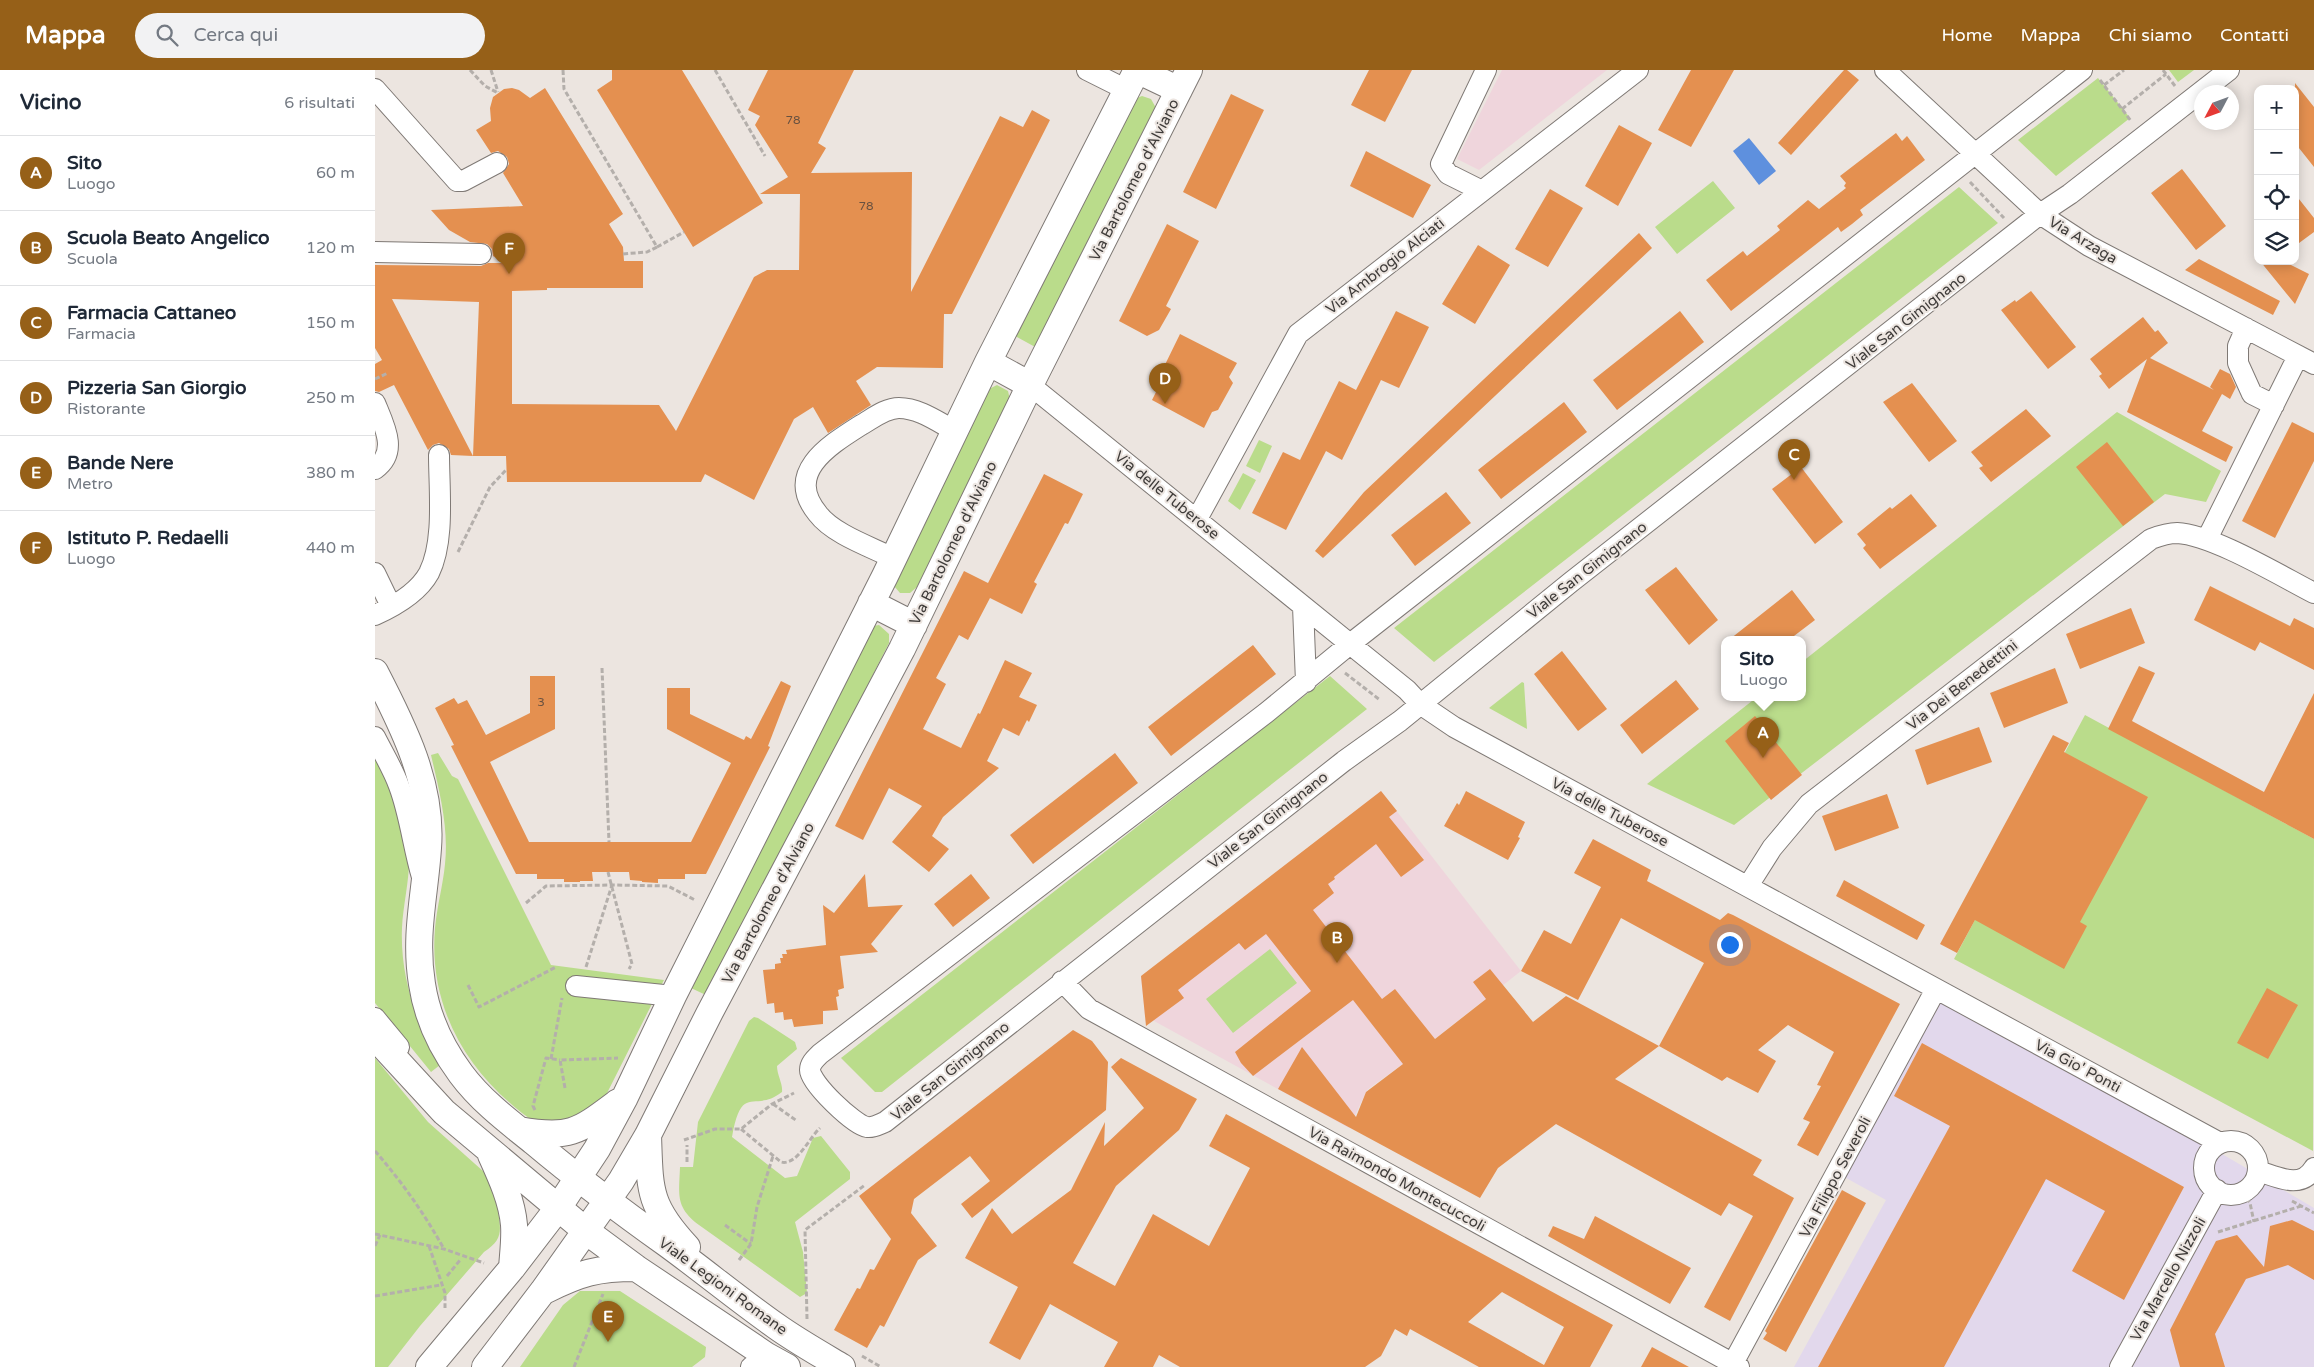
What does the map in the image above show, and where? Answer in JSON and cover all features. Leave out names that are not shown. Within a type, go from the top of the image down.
[{"type":"main road","points":[[429,1367],[512,1268],[578,1179],[625,1096],[673,996],[871,603],[988,362],[1134,77],[1184,80]]},
{"type":"main road","name":"Via Bartolomeo d'Alviano","points":[[710,1012],[914,625],[1029,384],[1184,80]]},
{"type":"main road","points":[[988,362],[1029,384]]},
{"type":"main road","points":[[871,603],[914,625]]},
{"type":"main road","name":"Viale Legioni Romane","points":[[375,672],[402,726],[415,759],[423,790],[429,846],[419,921],[419,959],[426,1005],[435,1031],[461,1074],[479,1094],[528,1122],[578,1179],[717,1280],[777,1327],[842,1367]]},
{"type":"main road","points":[[485,1367],[543,1291],[607,1201],[648,1135],[691,1052],[710,1012],[698,1000],[689,996],[673,996]]},
{"type":"main road","points":[[655,1034],[662,1045],[669,1051],[679,1054],[691,1052]]},
{"type":"main road","points":[[375,1037],[445,1112],[557,1208],[636,1268],[768,1363]]},
{"type":"main road","points":[[528,1122],[547,1135],[574,1132],[592,1122],[625,1096]]},
{"type":"main road","points":[[648,1135],[651,1192],[656,1206],[669,1226],[717,1280]]},
{"type":"main road","points":[[490,1152],[506,1188],[513,1215],[515,1234],[512,1268]]},
{"type":"main road","points":[[543,1291],[578,1274],[594,1270],[636,1268]]},
{"type":"street","points":[[1087,70],[1134,77]]},
{"type":"street","points":[[1482,191],[1447,174],[1441,164],[1486,70]]},
{"type":"street","name":"Via Ambrogio Alciati","points":[[1197,519],[1298,334],[1638,70]]},
{"type":"street","name":"Via Arzaga","points":[[1885,70],[2040,214],[2089,246],[2306,360]]},
{"type":"street","name":"Viale San Gimignano","points":[[2089,72],[2056,79],[1975,153],[1350,644],[1306,682],[814,1060],[810,1069],[812,1079],[839,1109],[858,1124],[866,1127],[885,1122],[1062,981],[1420,704],[1579,576],[2040,214],[2070,194],[2229,70]]},
{"type":"street","points":[[375,89],[457,181],[463,181],[497,163]]},
{"type":"street","points":[[375,252],[481,254]]},
{"type":"street","points":[[2246,328],[2238,346],[2238,363],[2252,394],[2274,405]]},
{"type":"street","points":[[2207,539],[2274,405],[2306,360]]},
{"type":"street","name":"Via delle Tuberose","points":[[1029,384],[1407,690],[1420,704],[1463,733],[1936,989]]},
{"type":"street","points":[[375,403],[387,432],[388,446],[387,457],[375,469]]},
{"type":"street","points":[[893,558],[829,525],[810,504],[805,490],[806,476],[822,452],[848,433],[888,410],[899,408],[913,411],[955,431]]},
{"type":"street","points":[[375,573],[383,610],[407,596],[429,572],[435,554],[440,517],[439,455]]},
{"type":"street","name":"Via Dei Benedettini","points":[[1748,886],[1771,848],[1809,804],[2139,547],[2163,534],[2177,533],[2207,539],[2314,593]]},
{"type":"street","points":[[1303,606],[1306,682]]},
{"type":"street","points":[[375,736],[399,784],[408,813],[413,847],[424,884]]},
{"type":"street","name":"Via Raimondo Montecuccoli","points":[[1062,981],[1077,999],[1089,1009],[1734,1366]]},
{"type":"street","name":"Via Gio' Ponti","points":[[1936,989],[2220,1143],[2233,1141],[2249,1147],[2256,1158],[2257,1171]]},
{"type":"street","name":"Via Filippo Severoli","points":[[1734,1366],[1936,989]]},
{"type":"street","points":[[570,990],[673,996]]},
{"type":"street","points":[[375,1018],[436,1094],[445,1112]]},
{"type":"street","points":[[2220,1143],[2211,1150],[2204,1165],[2207,1181],[2217,1190],[2229,1194],[2242,1192],[2252,1184],[2257,1171],[2296,1182],[2305,1178],[2314,1168]]},
{"type":"street","name":"Via Marcello Nizzoli","points":[[2120,1367],[2217,1190]]},
{"type":"path","points":[[470,70],[485,86],[498,93],[491,70]]},
{"type":"path","points":[[563,70],[565,89],[657,247]]},
{"type":"path","points":[[715,70],[765,156]]},
{"type":"path","points":[[2104,85],[2124,70]]},
{"type":"path","points":[[2163,70],[2175,86]]},
{"type":"path","points":[[2089,72],[2104,85],[2131,121]]},
{"type":"path","points":[[2122,109],[2166,74]]},
{"type":"path","points":[[1968,179],[1998,213]]},
{"type":"path","points":[[623,254],[647,252],[684,232]]},
{"type":"path","points":[[375,379],[388,373]]},
{"type":"path","points":[[602,668],[609,842]]},
{"type":"path","points":[[1341,670],[1380,700]]},
{"type":"path","points":[[608,872],[632,964],[629,969]]},
{"type":"path","points":[[586,967],[612,885]]},
{"type":"path","points":[[526,903],[546,886],[612,885],[668,886],[698,902]]},
{"type":"path","points":[[468,985],[479,1006],[556,967]]},
{"type":"path","points":[[551,1059],[570,990]]},
{"type":"path","points":[[528,1122],[547,1058],[560,1060],[619,1058]]},
{"type":"path","points":[[560,1060],[565,1088]]},
{"type":"path","points":[[684,1140],[715,1129],[741,1129],[773,1104],[794,1094]]},
{"type":"path","points":[[773,1104],[797,1121]]},
{"type":"path","points":[[741,1129],[781,1162],[790,1162],[820,1128]]},
{"type":"path","points":[[687,1145],[687,1162]]},
{"type":"path","points":[[375,1151],[400,1180],[428,1220],[444,1249]]},
{"type":"path","points":[[739,1260],[751,1244],[756,1207],[773,1156]]},
{"type":"path","points":[[807,1319],[805,1230],[865,1185]]},
{"type":"path","points":[[2242,1192],[2251,1203],[2254,1222]]},
{"type":"path","points":[[2213,1233],[2254,1222],[2301,1206]]},
{"type":"path","points":[[725,1225],[751,1244]]},
{"type":"path","points":[[375,1234],[444,1249],[484,1263]]},
{"type":"path","points":[[375,1246],[380,1235]]},
{"type":"path","points":[[429,1246],[445,1293],[445,1308]]},
{"type":"path","points":[[447,1276],[461,1260]]},
{"type":"path","points":[[375,1296],[441,1285]]},
{"type":"path","points":[[574,1367],[581,1345],[603,1296],[603,1289]]},
{"type":"shaded area","points":[[1502,70],[1607,70],[1479,170],[1457,159]]},
{"type":"shaded area","points":[[1381,791],[1521,971],[1367,1090],[1349,1128],[1145,1016],[1141,977]]},
{"type":"shaded area","points":[[1930,982],[2314,1208],[2314,1367],[2115,1367],[2111,1365],[2110,1367],[1794,1367],[1886,1200],[1828,1168]]},
{"type":"green space","points":[[2169,70],[2194,70],[2178,82]]},
{"type":"green space","points":[[2098,78],[2130,118],[2056,176],[2018,140]]},
{"type":"green space","points":[[1142,96],[1151,99],[1156,108],[1037,348],[1015,336],[1137,98]]},
{"type":"green space","points":[[1713,181],[1735,208],[1677,254],[1655,227]]},
{"type":"green space","points":[[1959,187],[1998,223],[1434,662],[1394,628]]},
{"type":"green space","points":[[997,385],[1008,391],[1010,400],[917,587],[910,593],[900,593],[894,586],[989,389]]},
{"type":"green space","points":[[2117,412],[2221,471],[2206,502],[2165,494],[1734,825],[1647,784],[1752,701],[1806,701],[1806,659]]},
{"type":"green space","points":[[1259,440],[1272,446],[1260,473],[1246,466]]},
{"type":"green space","points":[[1243,473],[1256,480],[1240,510],[1228,501]]},
{"type":"green space","points":[[879,625],[889,634],[889,643],[764,890],[708,996],[691,988],[873,626]]},
{"type":"green space","points":[[1330,676],[1367,709],[882,1092],[875,1092],[841,1058]]},
{"type":"green space","points":[[1522,682],[1524,683],[1527,729],[1489,708]]},
{"type":"green space","points":[[2085,715],[2314,839],[2313,1151],[1954,959]]},
{"type":"green space","points":[[438,753],[452,776],[458,779],[551,965],[664,980],[596,1115],[537,1124],[513,1106],[492,1086],[473,1064],[458,1040],[447,1014],[439,987],[435,958],[435,928],[446,850],[443,809],[431,755]]},
{"type":"green space","points":[[375,756],[402,817],[408,843],[409,856],[402,946],[411,999],[431,1049],[440,1065],[431,1072],[375,1003]]},
{"type":"green space","points":[[1270,949],[1297,983],[1233,1033],[1206,999]]},
{"type":"green space","points":[[754,1017],[795,1042],[797,1049],[777,1066],[782,1092],[772,1098],[745,1104],[740,1109],[732,1137],[785,1178],[797,1176],[813,1138],[821,1136],[850,1172],[850,1179],[795,1222],[803,1252],[807,1293],[800,1297],[699,1225],[686,1212],[680,1200],[680,1167],[693,1167],[698,1122],[749,1021]]},
{"type":"green space","points":[[375,1058],[428,1122],[502,1188],[508,1206],[498,1210],[500,1229],[498,1239],[484,1252],[420,1326],[388,1367],[375,1367]]},
{"type":"green space","points":[[580,1291],[620,1291],[706,1347],[705,1357],[692,1367],[520,1367],[563,1305]]},
{"type":"water","points":[[1749,138],[1776,171],[1759,185],[1733,151]]},
{"type":"building","points":[[612,70],[682,70],[763,203],[693,247],[597,90],[612,80]]},
{"type":"building","points":[[768,70],[854,70],[818,143],[826,148],[811,173],[912,172],[911,292],[1000,116],[1023,127],[1032,110],[1050,120],[952,314],[944,314],[943,368],[877,367],[856,381],[871,405],[828,433],[813,407],[794,419],[754,500],[705,474],[701,482],[507,482],[506,456],[473,456],[451,455],[449,449],[439,443],[433,445],[428,450],[394,385],[379,392],[375,391],[375,364],[382,360],[375,348],[375,265],[481,266],[488,263],[505,263],[493,256],[492,249],[487,244],[470,242],[449,230],[431,210],[523,206],[503,173],[509,164],[507,157],[498,151],[491,153],[476,130],[491,121],[490,108],[493,97],[504,89],[512,88],[519,90],[530,98],[545,88],[623,214],[609,224],[623,247],[624,261],[643,261],[643,288],[547,288],[547,290],[512,291],[512,404],[659,405],[676,431],[754,277],[767,270],[799,270],[800,194],[760,194],[788,177],[755,125],[760,116],[748,110]],"holes":[[[392,299],[479,302],[473,456]]]},
{"type":"building","points":[[1369,70],[1412,70],[1385,122],[1351,105]]},
{"type":"building","points":[[1691,70],[1734,70],[1691,147],[1658,130]]},
{"type":"building","points":[[1844,70],[1847,70],[1859,80],[1791,155],[1778,143]]},
{"type":"building","points":[[2299,88],[2314,107],[2314,167],[2299,148]]},
{"type":"building","points":[[1231,94],[1264,110],[1216,209],[1183,192]]},
{"type":"building","points":[[1619,125],[1652,143],[1618,206],[1585,186]]},
{"type":"building","points":[[1896,133],[1902,141],[1907,136],[1925,160],[1860,210],[1863,215],[1852,224],[1841,232],[1838,227],[1731,311],[1706,280],[1743,251],[1747,256],[1780,230],[1777,226],[1808,200],[1819,209],[1846,188],[1844,186],[1846,183],[1840,176]]},
{"type":"building","points":[[1366,151],[1431,185],[1413,218],[1350,186]]},
{"type":"building","points":[[2182,169],[2226,226],[2196,250],[2151,193]]},
{"type":"building","points":[[1550,189],[1583,208],[1548,267],[1515,249]]},
{"type":"building","points":[[2299,199],[2314,218],[2314,232],[2299,243]]},
{"type":"building","points":[[1167,224],[1199,241],[1166,306],[1171,309],[1159,330],[1147,336],[1119,321]]},
{"type":"building","points":[[1639,233],[1652,248],[1323,558],[1315,551],[1364,492]]},
{"type":"building","points":[[1478,245],[1510,265],[1475,324],[1442,304]]},
{"type":"building","points":[[2199,259],[2280,301],[2273,315],[2185,270]]},
{"type":"building","points":[[2263,265],[2291,265],[2309,274],[2295,304]]},
{"type":"building","points":[[2031,291],[2076,347],[2048,369],[2001,310]]},
{"type":"building","points":[[1396,311],[1429,327],[1399,388],[1381,380],[1342,460],[1326,451],[1286,530],[1252,513],[1283,452],[1300,460],[1339,381],[1356,390]]},
{"type":"building","points":[[1680,311],[1704,342],[1617,410],[1593,380]]},
{"type":"building","points":[[2143,317],[2155,332],[2158,330],[2168,343],[2150,358],[2214,390],[2210,387],[2220,369],[2230,374],[2236,387],[2230,399],[2222,394],[2202,431],[2233,447],[2226,462],[2127,412],[2147,359],[2109,389],[2099,376],[2102,374],[2090,359]]},
{"type":"building","points":[[1180,334],[1237,363],[1229,377],[1233,383],[1218,410],[1212,412],[1204,428],[1152,400],[1159,386],[1158,379]]},
{"type":"building","points":[[1912,383],[1957,441],[1929,462],[1883,402]]},
{"type":"building","points":[[1564,402],[1587,432],[1501,499],[1478,470]]},
{"type":"building","points":[[2026,409],[2051,436],[1991,482],[1979,468],[1983,466],[1971,452]]},
{"type":"building","points":[[2292,422],[2314,433],[2314,461],[2275,538],[2242,521]]},
{"type":"building","points":[[2107,442],[2154,502],[2123,526],[2076,467]]},
{"type":"building","points":[[1801,467],[1843,522],[1815,544],[1772,489]]},
{"type":"building","points":[[1044,474],[1083,494],[1068,524],[1065,523],[1034,582],[1037,584],[1022,614],[990,598],[968,640],[959,635],[936,678],[946,684],[923,729],[961,748],[978,713],[980,714],[1005,660],[1032,673],[1019,697],[1037,705],[1029,722],[1027,720],[1019,736],[1003,728],[987,761],[999,768],[943,817],[932,836],[949,849],[929,872],[892,842],[922,806],[889,788],[863,840],[835,826],[964,571],[988,583]]},
{"type":"building","points":[[1446,492],[1471,523],[1415,566],[1391,535]]},
{"type":"building","points":[[1911,494],[1937,526],[1880,569],[1863,548],[1866,545],[1857,534],[1890,507],[1892,509]]},
{"type":"building","points":[[1676,567],[1718,620],[1689,645],[1645,590]]},
{"type":"building","points":[[2210,586],[2290,626],[2294,618],[2314,628],[2314,670],[2260,642],[2255,651],[2194,620]]},
{"type":"building","points":[[1792,590],[1815,620],[1794,636],[1734,636]]},
{"type":"building","points":[[2131,608],[2145,643],[2080,669],[2066,634]]},
{"type":"building","points":[[1253,645],[1276,674],[1171,756],[1148,727]]},
{"type":"building","points":[[1562,651],[1607,709],[1578,731],[1534,674]]},
{"type":"building","points":[[2139,666],[2155,673],[2132,721],[2264,792],[2314,693],[2314,839],[2108,729]]},
{"type":"building","points":[[2055,668],[2068,703],[2004,728],[1990,693]]},
{"type":"building","points":[[530,676],[555,676],[555,729],[490,762],[529,842],[691,842],[731,763],[667,729],[667,688],[690,688],[690,714],[744,740],[746,736],[751,739],[781,681],[791,686],[768,746],[770,747],[706,874],[685,874],[685,879],[658,879],[658,883],[630,880],[629,872],[592,872],[593,881],[580,882],[564,882],[564,879],[537,879],[537,874],[516,874],[451,746],[454,745],[435,708],[454,698],[458,704],[467,700],[486,735],[530,713]]},
{"type":"building","points":[[1676,680],[1699,709],[1642,754],[1620,725]]},
{"type":"building","points":[[1755,716],[1802,775],[1771,800],[1725,741]]},
{"type":"building","points":[[1979,727],[1992,762],[1927,785],[1915,750]]},
{"type":"building","points":[[2053,735],[2069,743],[2064,752],[2148,797],[2080,922],[2087,926],[2064,969],[1975,920],[1957,953],[1940,944]]},
{"type":"building","points":[[1115,753],[1138,783],[1033,864],[1010,835]]},
{"type":"building","points":[[1381,791],[1397,811],[1389,817],[1424,860],[1401,877],[1376,844],[1334,877],[1335,879],[1328,884],[1334,893],[1313,910],[1382,999],[1395,989],[1435,1039],[1486,999],[1473,982],[1490,969],[1533,1022],[1566,996],[1659,1046],[1615,1079],[1762,1160],[1753,1175],[1794,1198],[1730,1321],[1704,1307],[1753,1216],[1729,1203],[1721,1216],[1556,1124],[1498,1168],[1480,1198],[1278,1089],[1302,1047],[1356,1117],[1366,1092],[1403,1064],[1353,1000],[1253,1076],[1241,1063],[1235,1052],[1311,991],[1266,934],[1245,950],[1239,943],[1178,990],[1184,998],[1146,1026],[1141,976]]},
{"type":"building","points":[[1466,791],[1525,822],[1518,837],[1520,838],[1508,860],[1444,826],[1457,803],[1459,805]]},
{"type":"building","points":[[1887,794],[1899,828],[1835,851],[1822,816]]},
{"type":"building","points":[[1593,839],[1651,870],[1647,881],[1720,920],[1728,913],[1733,915],[1900,1004],[1818,1156],[1797,1145],[1810,1122],[1803,1119],[1821,1086],[1817,1085],[1834,1052],[1788,1025],[1758,1050],[1776,1061],[1758,1093],[1727,1077],[1722,1081],[1659,1046],[1704,963],[1621,918],[1578,1000],[1521,971],[1544,930],[1571,944],[1601,887],[1574,873]]},
{"type":"building","points":[[865,874],[868,907],[903,905],[871,944],[878,952],[840,956],[844,988],[838,990],[839,996],[836,997],[838,1010],[823,1011],[823,1024],[794,1027],[792,1019],[784,1020],[783,1012],[775,1013],[774,1003],[767,1004],[763,970],[775,969],[775,964],[781,963],[780,958],[783,958],[782,954],[787,954],[786,950],[826,945],[823,905],[834,913]]},
{"type":"building","points":[[971,874],[990,898],[953,927],[934,904]]},
{"type":"building","points":[[1844,880],[1925,925],[1917,940],[1836,896]]},
{"type":"building","points":[[2267,988],[2298,1005],[2268,1059],[2237,1043]]},
{"type":"building","points":[[1073,1030],[1092,1041],[1108,1062],[1106,1110],[972,1218],[961,1204],[990,1181],[970,1156],[914,1199],[911,1213],[937,1246],[918,1260],[884,1327],[880,1325],[867,1348],[834,1330],[857,1288],[860,1289],[870,1269],[874,1270],[891,1239],[859,1196]]},
{"type":"building","points":[[1922,1043],[2184,1187],[2124,1300],[2072,1271],[2105,1211],[2046,1179],[1944,1367],[1818,1367],[1950,1126],[1894,1096]]},
{"type":"building","points":[[1121,1058],[1197,1099],[1179,1130],[1116,1186],[1073,1263],[1115,1286],[1153,1214],[1209,1246],[1250,1168],[1209,1146],[1226,1114],[1613,1325],[1590,1367],[1479,1367],[1410,1329],[1407,1336],[1395,1329],[1381,1356],[1365,1367],[1180,1367],[1159,1355],[1153,1367],[1104,1367],[1118,1342],[1050,1304],[1020,1360],[989,1343],[1018,1287],[965,1258],[992,1208],[1012,1234],[1071,1190],[1105,1122],[1104,1146],[1144,1108],[1111,1067]],"holes":[[[1502,1292],[1564,1327],[1544,1365],[1468,1322]]]},
{"type":"building","points":[[1842,1190],[1866,1203],[1786,1352],[1763,1339],[1767,1333],[1765,1331]]},
{"type":"building","points":[[1595,1216],[1691,1268],[1670,1304],[1548,1236],[1553,1226],[1584,1239]]},
{"type":"building","points":[[2292,1220],[2314,1231],[2314,1280],[2288,1265],[2246,1279],[2215,1334],[2225,1367],[2180,1367],[2170,1330],[2216,1241],[2237,1235],[2264,1267],[2270,1226]]},
{"type":"building","points":[[1652,1347],[1689,1367],[1641,1367]]},
{"type":"place","name":"Istituto P. Redaelli","points":[[509,274]]},
{"type":"place","name":"Pizzeria San Giorgio","points":[[1165,404]]},
{"type":"place","name":"Farmacia Cattaneo","points":[[1794,480]]},
{"type":"place","name":"Sito","points":[[1763,758]]},
{"type":"place","name":"Scuola Beato Angelico","points":[[1337,963]]},
{"type":"place","name":"Bande Nere","points":[[608,1342]]}]
